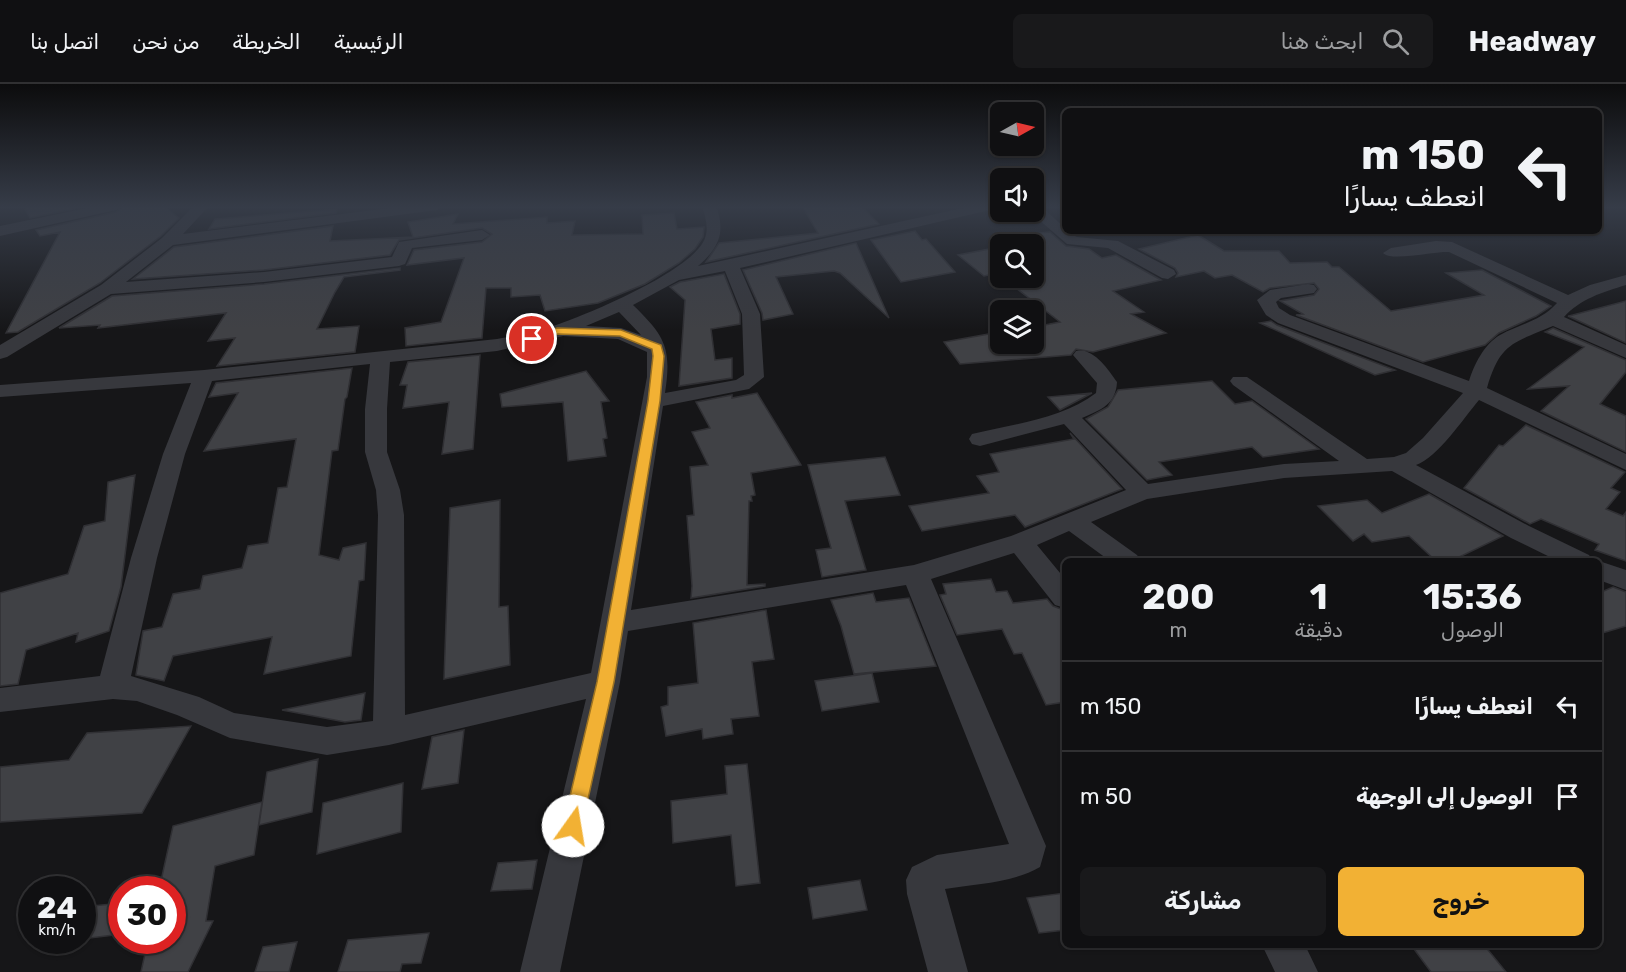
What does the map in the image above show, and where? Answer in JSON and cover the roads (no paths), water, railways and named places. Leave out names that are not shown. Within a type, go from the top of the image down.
[{"type":"street","points":[[0,353],[107,289],[160,247]]},
{"type":"street","points":[[107,289],[264,278],[383,264],[399,261],[404,247]]},
{"type":"street","points":[[0,391],[204,376],[497,345],[557,331],[621,304],[675,275],[708,247]]},
{"type":"street","points":[[675,275],[731,265],[805,247]]},
{"type":"street","points":[[1118,247],[1168,274]]},
{"type":"street","points":[[1391,253],[1427,247]]},
{"type":"street","points":[[1453,247],[1626,352]]},
{"type":"street","points":[[654,401],[742,385],[754,377],[751,314],[731,265]]},
{"type":"street","points":[[615,623],[915,574],[1020,542],[1142,492],[1240,476],[1396,464],[1414,458],[1431,443],[1476,390],[1484,364],[1504,340],[1561,311],[1596,289],[1626,280]]},
{"type":"street","points":[[1308,289],[1275,294],[1266,300],[1268,306],[1284,319],[1476,390],[1626,463]]},
{"type":"street","points":[[540,972],[605,682],[654,401],[658,356],[656,341],[643,324],[621,304]]},
{"type":"street","points":[[557,331],[621,333],[657,347]]},
{"type":"street","points":[[980,440],[1068,416],[1099,403],[1106,395],[1107,382],[1083,355]]},
{"type":"street","points":[[381,357],[376,409],[376,452],[388,490],[392,515],[389,732]]},
{"type":"street","points":[[113,687],[147,547],[174,454],[204,376]]},
{"type":"street","points":[[1240,381],[1363,467]]},
{"type":"street","points":[[1068,416],[1142,492]]},
{"type":"street","points":[[1396,464],[1520,532],[1574,558]]},
{"type":"street","points":[[1072,521],[1124,558]]},
{"type":"street","points":[[1020,542],[1062,594]]},
{"type":"street","points":[[915,574],[1028,846],[1027,855],[1020,859],[937,873],[925,880],[926,894],[948,972]]},
{"type":"street","points":[[0,700],[40,693],[113,687],[138,689],[188,706],[230,724],[327,741],[389,732],[605,682]]},
{"type":"street","points":[[1284,948],[1298,972]]}]
